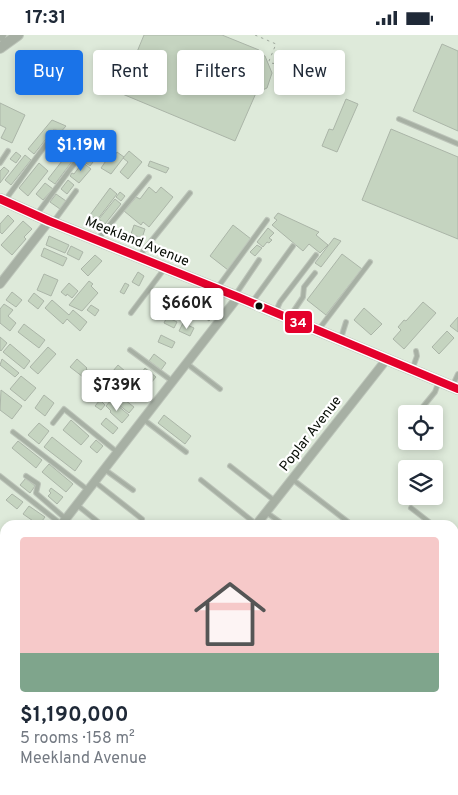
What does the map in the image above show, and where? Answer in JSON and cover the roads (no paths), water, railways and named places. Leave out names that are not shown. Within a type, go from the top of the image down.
[{"type":"street","points":[[0,48],[18,35]]},
{"type":"street","name":"Meekland Avenue","points":[[2,200],[51,222],[455,388]]},
{"type":"street","points":[[0,284],[51,222]]},
{"type":"street","points":[[65,520],[236,297]]},
{"type":"street","name":"Poplar Avenue","points":[[260,520],[386,360]]},
{"type":"lane","points":[[399,119],[458,144]]},
{"type":"lane","points":[[2,200],[55,132]]},
{"type":"lane","points":[[36,215],[94,137]]},
{"type":"lane","points":[[0,163],[8,151]]},
{"type":"lane","points":[[98,240],[149,177]]},
{"type":"lane","points":[[51,222],[76,191]]},
{"type":"lane","points":[[139,257],[190,193]]},
{"type":"lane","points":[[217,289],[267,220]]},
{"type":"lane","points":[[252,303],[293,246]]},
{"type":"lane","points":[[275,313],[280,302],[316,255]]},
{"type":"lane","points":[[236,297],[260,260]]},
{"type":"lane","points":[[318,331],[370,262]]},
{"type":"lane","points":[[131,313],[165,268]]},
{"type":"lane","points":[[288,319],[303,297],[304,287],[315,273]]},
{"type":"lane","points":[[340,340],[346,323]]},
{"type":"lane","points":[[130,350],[172,381]]},
{"type":"lane","points":[[411,370],[417,356],[416,351]]},
{"type":"lane","points":[[186,363],[220,389]]},
{"type":"lane","points":[[455,388],[458,374]]},
{"type":"lane","points":[[424,405],[435,391],[439,381]]},
{"type":"lane","points":[[54,423],[64,409],[117,452]]},
{"type":"lane","points":[[143,419],[186,452]]},
{"type":"lane","points":[[13,432],[88,490]]},
{"type":"lane","points":[[230,465],[275,501]]},
{"type":"lane","points":[[104,469],[133,490]]},
{"type":"lane","points":[[0,476],[59,520]]},
{"type":"lane","points":[[26,476],[38,484],[36,493],[60,520]]},
{"type":"lane","points":[[292,479],[345,520]]},
{"type":"lane","points":[[201,480],[250,520]]},
{"type":"lane","points":[[95,482],[142,519]]},
{"type":"lane","points":[[77,505],[96,520]]},
{"type":"lane","points":[[411,508],[427,520]]},
{"type":"lane","points":[[266,512],[277,520]]}]
